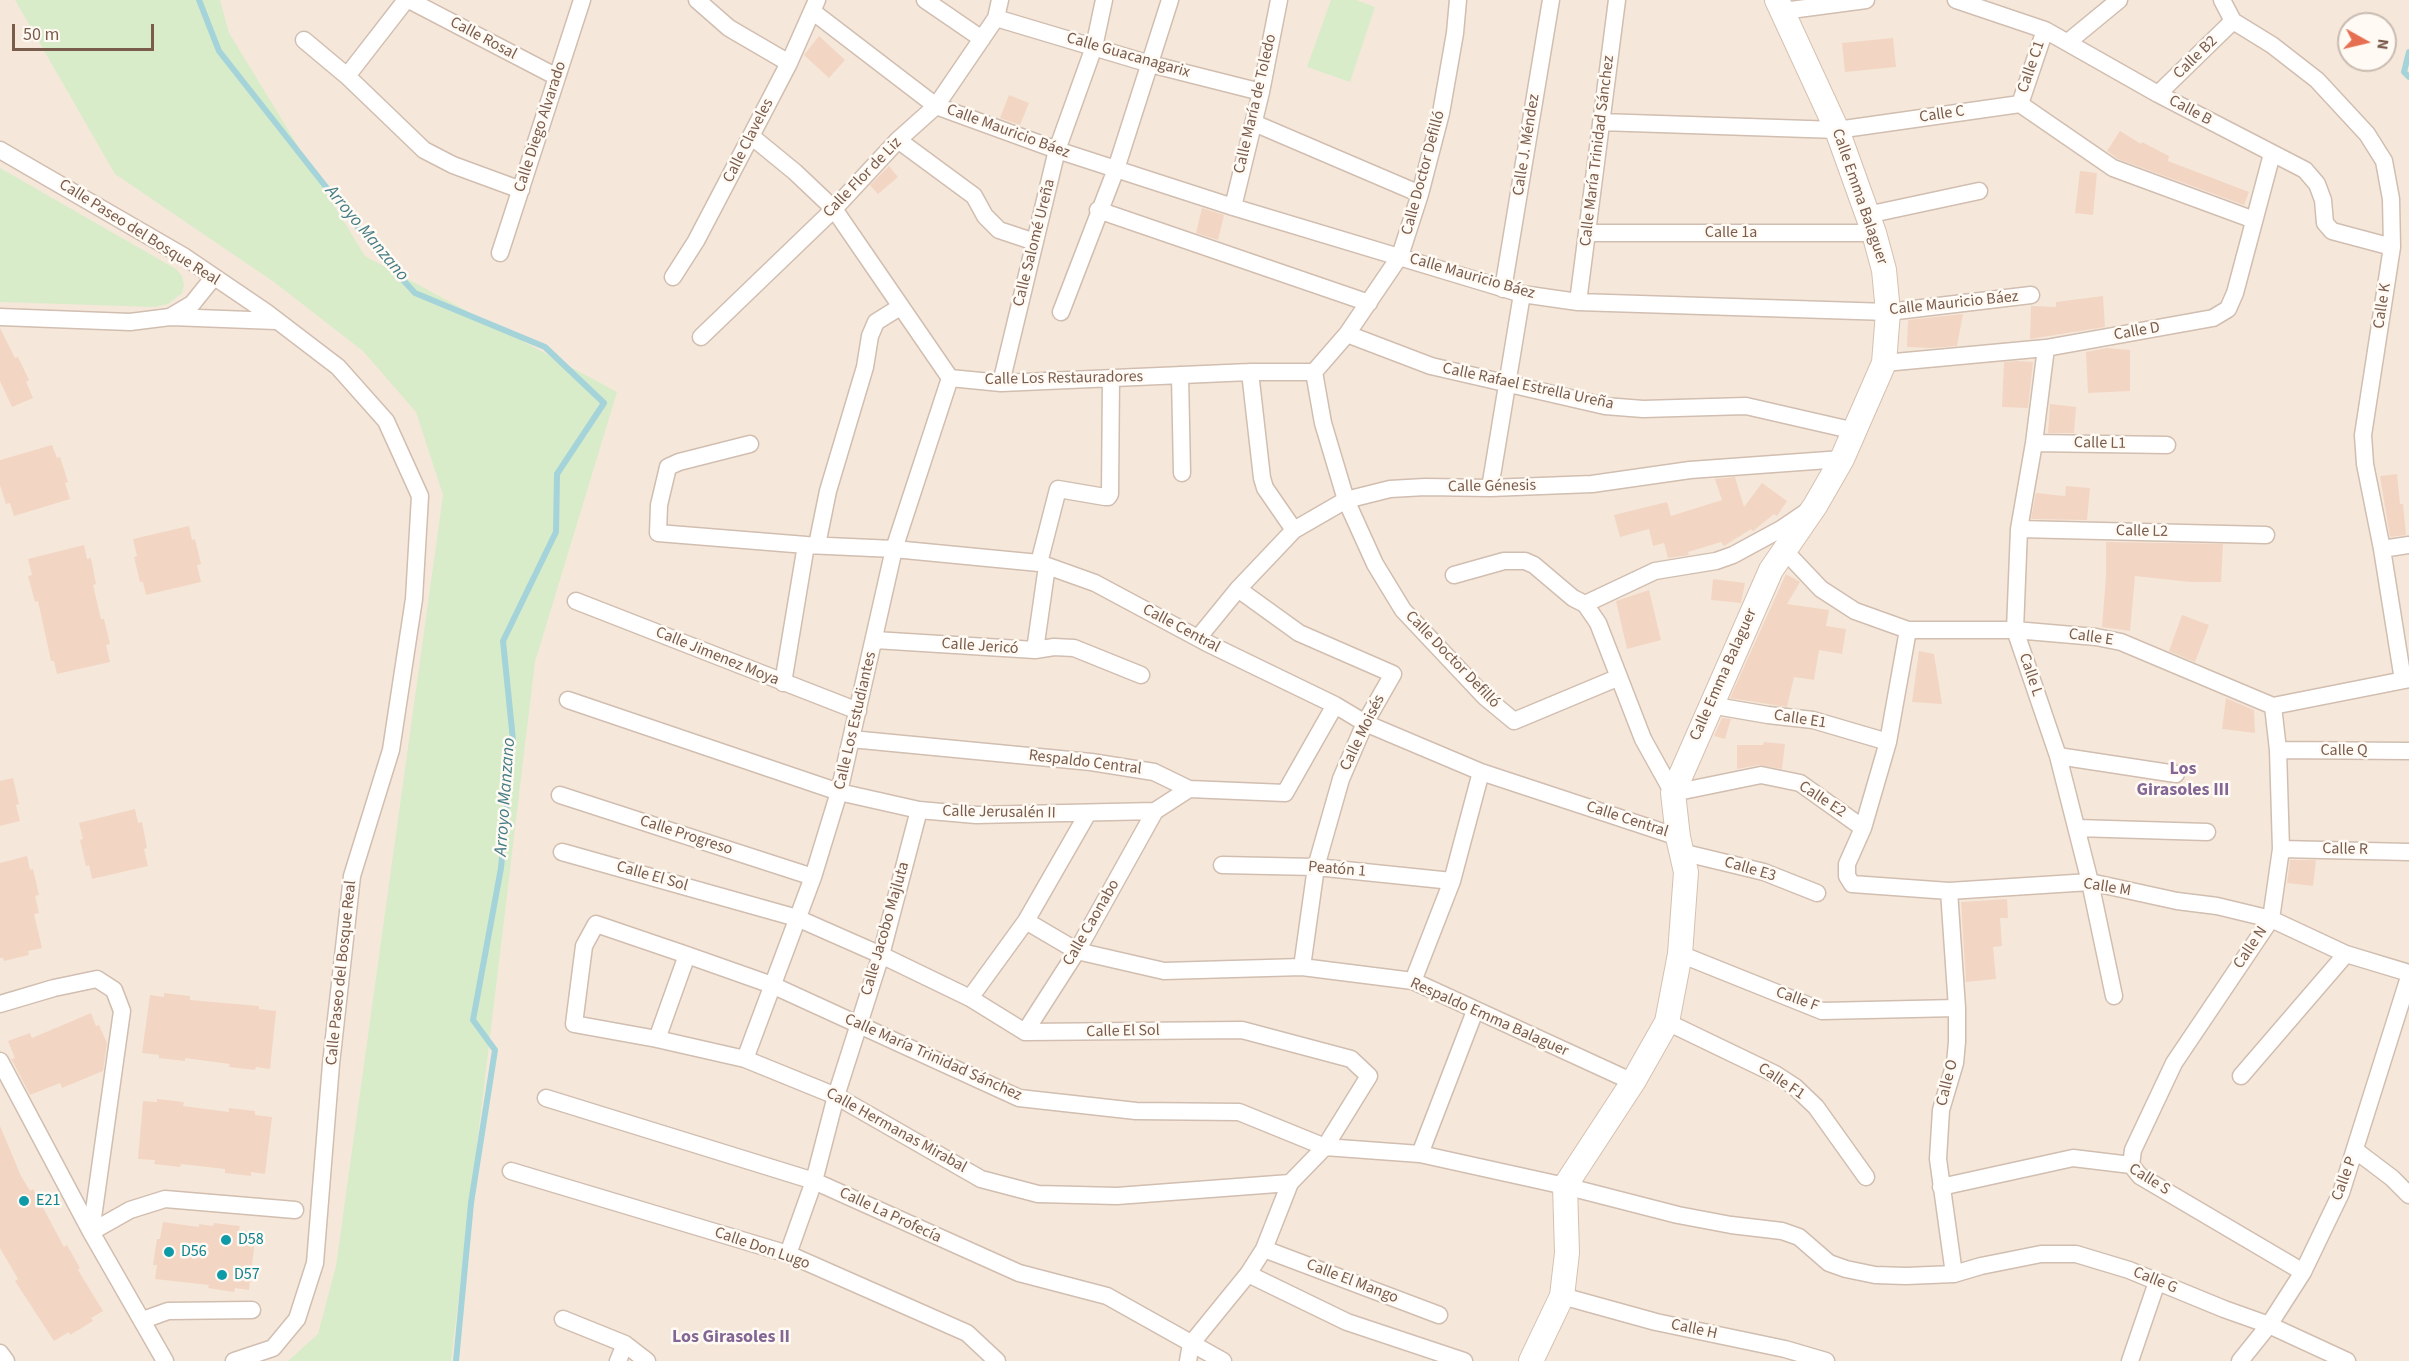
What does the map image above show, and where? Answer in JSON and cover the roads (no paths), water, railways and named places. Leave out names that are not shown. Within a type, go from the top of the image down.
[{"type":"street","points":[[347,76],[408,0]]},
{"type":"street","name":"Calle Rosal","points":[[408,0],[557,77]]},
{"type":"street","name":"Calle Diego Alvarado","points":[[500,253],[582,0]]},
{"type":"street","points":[[697,0],[729,28],[789,63]]},
{"type":"street","points":[[925,0],[982,39]]},
{"type":"street","name":"Calle Flor de Liz","points":[[701,337],[834,209],[898,140],[936,106],[996,18],[1000,0]]},
{"type":"street","name":"Calle Salomé Ureña","points":[[1001,383],[1057,150],[1094,47],[1104,0]]},
{"type":"street","points":[[1061,312],[1098,210],[1116,169],[1170,0]]},
{"type":"street","name":"Calle María de Toledo","points":[[1233,207],[1261,92],[1279,0]]},
{"type":"street","name":"Calle Doctor Defilló","points":[[1458,0],[1455,33],[1441,113],[1420,194],[1400,256],[1347,334],[1314,372],[1323,423],[1346,500],[1375,564],[1403,610],[1485,697],[1514,721],[1617,678]]},
{"type":"street","name":"Calle J. Méndez","points":[[1503,289],[1551,0]]},
{"type":"street","name":"Calle María Trinidad Sánchez","points":[[1578,302],[1617,0]]},
{"type":"street","points":[[1780,5],[1866,0]]},
{"type":"street","name":"Calle B","points":[[1956,0],[2045,30],[2158,94],[2305,170],[2317,184],[2323,200],[2325,223],[2332,231],[2392,248]]},
{"type":"street","points":[[2068,42],[2119,0]]},
{"type":"street","points":[[2222,0],[2233,21]]},
{"type":"street","name":"Calle Claveles","points":[[673,278],[696,242],[789,63],[814,5]]},
{"type":"street","name":"Calle Mauricio Báez","points":[[814,5],[936,106],[1057,150],[1233,207],[1522,294],[1578,302],[1888,312],[2031,295]]},
{"type":"street","name":"Calle Emma Balaguer","points":[[1564,1186],[1633,1082],[1667,1022],[1680,954],[1686,872],[1679,844],[1673,793],[1771,570],[1815,506],[1842,459],[1884,363],[1888,312],[1884,270],[1871,224],[1837,130],[1780,5]]},
{"type":"street","name":"Calle Guacanagarix","points":[[996,18],[1150,64],[1261,92]]},
{"type":"street","name":"Calle B2","points":[[2158,94],[2233,21]]},
{"type":"street","name":"Calle K","points":[[2233,21],[2272,45],[2317,80],[2367,134],[2384,161],[2391,199],[2392,248],[2363,435],[2365,464],[2406,680]]},
{"type":"street","name":"Calle C1","points":[[2020,104],[2045,30]]},
{"type":"street","points":[[304,40],[347,76],[424,150],[453,165],[521,190]]},
{"type":"street","points":[[2020,104],[2113,168],[2254,220]]},
{"type":"street","name":"Calle C","points":[[1601,122],[1837,130],[2020,104]]},
{"type":"street","points":[[1254,123],[1420,194]]},
{"type":"street","points":[[751,136],[834,209],[950,378]]},
{"type":"street","points":[[898,140],[974,196],[985,216],[999,230],[1035,242]]},
{"type":"street","name":"Calle Paseo del Bosque Real","points":[[0,150],[185,257],[338,367],[386,421],[420,496],[414,599],[391,750],[352,876],[331,1064],[315,1263],[297,1319],[273,1348],[234,1361]]},
{"type":"street","name":"Calle D","points":[[1884,363],[2046,348],[2213,318],[2228,309],[2235,293],[2272,154]]},
{"type":"street","name":"Calle 1a","points":[[1587,233],[1871,224],[1979,191]]},
{"type":"street","points":[[1098,210],[1369,303]]},
{"type":"street","points":[[170,317],[192,304],[213,278]]},
{"type":"street","points":[[1490,488],[1522,294]]},
{"type":"street","points":[[783,683],[812,545],[865,367],[870,336],[876,322],[900,307]]},
{"type":"street","points":[[0,317],[130,322],[170,317],[276,321]]},
{"type":"street","name":"Calle Rafael Estrella Ureña","points":[[1347,334],[1431,366],[1605,406],[1642,409],[1746,406],[1855,431]]},
{"type":"street","name":"Calle L","points":[[2046,348],[2034,443],[2019,530],[2015,630],[2058,756],[2090,882],[2114,996]]},
{"type":"street","points":[[1250,372],[1265,489],[1294,530]]},
{"type":"street","name":"Calle Los Restauradores","points":[[950,378],[1001,383],[1250,372],[1314,372]]},
{"type":"street","points":[[1180,375],[1182,472]]},
{"type":"street","name":"Calle Los Estudiantes","points":[[745,1059],[813,877],[839,792],[894,549],[950,378]]},
{"type":"street","name":"Calle Jericó","points":[[875,640],[1035,650],[1043,564],[1058,489],[1105,497],[1110,494],[1111,378]]},
{"type":"street","name":"Calle L1","points":[[2034,443],[2167,445]]},
{"type":"street","name":"Calle Central","points":[[750,444],[679,462],[668,467],[659,505],[657,533],[894,549],[1043,564],[1095,583],[1198,639],[1335,705],[1365,723],[1481,772],[1679,844]]},
{"type":"street","name":"Calle Génesis","points":[[1198,639],[1238,589],[1294,530],[1346,500],[1390,489],[1592,484],[1690,470],[1842,459]]},
{"type":"street","points":[[1585,604],[1655,572],[1716,561],[1733,555],[1781,529],[1815,506]]},
{"type":"street","name":"Calle L2","points":[[2019,530],[2266,535]]},
{"type":"street","points":[[2382,549],[2409,545]]},
{"type":"street","name":"Calle E","points":[[1784,550],[1821,589],[1855,612],[1908,630],[2015,630],[2096,637],[2121,642],[2273,706]]},
{"type":"street","points":[[1454,575],[1504,561],[1525,561],[1534,565],[1573,598],[1585,604],[1598,623],[1617,678],[1643,739],[1673,793]]},
{"type":"street","name":"Calle Moisés","points":[[1238,589],[1299,633],[1393,674],[1365,723],[1341,779],[1316,867],[1302,967]]},
{"type":"street","name":"Calle Jimenez Moya","points":[[576,601],[858,711]]},
{"type":"street","points":[[1863,828],[1888,742],[1908,630]]},
{"type":"street","points":[[1035,650],[1054,647],[1074,648],[1141,675]]},
{"type":"street","points":[[2273,706],[2406,680]]},
{"type":"street","name":"Calle Jerusalén II","points":[[568,700],[839,792],[919,810],[976,815],[1155,811]]},
{"type":"street","name":"Respaldo Central","points":[[851,738],[1091,762],[1154,772],[1189,789],[1286,794],[1335,705]]},
{"type":"street","name":"Calle E1","points":[[1710,705],[1813,720],[1888,742]]},
{"type":"street","name":"Calle N","points":[[2131,1165],[2133,1150],[2174,1063],[2271,919],[2281,849],[2278,750],[2273,706]]},
{"type":"street","name":"Calle Q","points":[[2278,750],[2409,751]]},
{"type":"street","points":[[2058,756],[2176,774]]},
{"type":"street","points":[[1413,981],[1452,881],[1481,772]]},
{"type":"street","name":"Calle E2","points":[[1673,793],[1761,775],[1770,776],[1800,783],[1863,828]]},
{"type":"street","points":[[1155,811],[1189,789]]},
{"type":"street","name":"Calle Progreso","points":[[560,795],[813,877]]},
{"type":"street","name":"Calle Jacobo Majluta","points":[[788,1254],[814,1181],[836,1096],[881,955],[919,810]]},
{"type":"street","name":"Calle Caonabo","points":[[1025,1032],[1077,951],[1155,811]]},
{"type":"street","points":[[970,998],[1026,921],[1088,813]]},
{"type":"street","name":"Calle M","points":[[1863,828],[1847,864],[1847,876],[1852,884],[1948,891],[2090,882],[2177,901],[2217,906],[2271,919],[2346,954],[2409,975]]},
{"type":"street","points":[[2077,828],[2207,832]]},
{"type":"street","name":"Calle E3","points":[[1679,844],[1817,892]]},
{"type":"street","name":"Calle R","points":[[2281,849],[2409,852]]},
{"type":"street","name":"Calle El Sol","points":[[562,852],[797,918],[970,998],[1025,1032],[1242,1030],[1351,1059],[1369,1076],[1325,1147],[1290,1183],[1264,1249],[1248,1274],[1191,1344],[1188,1361]]},
{"type":"street","name":"Peatón 1","points":[[1222,865],[1316,867],[1452,881]]},
{"type":"street","name":"Calle O","points":[[1948,891],[1957,1008],[1955,1063],[1941,1110],[1938,1159],[1954,1274]]},
{"type":"street","name":"Respaldo Emma Balaguer","points":[[1026,921],[1077,951],[1164,971],[1302,967],[1413,981],[1633,1082]]},
{"type":"street","name":"Calle María Trinidad Sánchez","points":[[596,924],[772,986],[1019,1098],[1136,1111],[1239,1112],[1325,1147],[1420,1154],[1564,1186]]},
{"type":"street","name":"Calle Hermanas Mirabal","points":[[596,924],[584,946],[574,1024],[657,1039],[745,1059],[836,1096],[981,1179],[1038,1194],[1117,1196],[1290,1183]]},
{"type":"street","name":"Calle F","points":[[1680,954],[1822,1011],[1957,1008]]},
{"type":"street","points":[[2241,1076],[2346,954]]},
{"type":"street","points":[[657,1039],[687,955]]},
{"type":"street","name":"Calle P","points":[[2240,1361],[2269,1325],[2303,1272],[2341,1193],[2409,975]]},
{"type":"street","points":[[0,1004],[54,988],[97,979],[114,990],[122,1011],[91,1232]]},
{"type":"street","points":[[1420,1154],[1475,1011]]},
{"type":"street","name":"Calle F1","points":[[1667,1022],[1775,1074],[1795,1087],[1816,1107],[1866,1177]]},
{"type":"street","points":[[0,1061],[91,1232],[165,1361]]},
{"type":"street","name":"Calle La Profecía","points":[[546,1098],[814,1181],[1019,1274],[1107,1296],[1223,1361]]},
{"type":"street","points":[[2355,1150],[2392,1178],[2409,1195]]},
{"type":"street","name":"Calle S","points":[[1941,1187],[2073,1158],[2131,1165],[2140,1176],[2303,1272]]},
{"type":"street","name":"Calle Don Lugo","points":[[511,1171],[788,1254],[967,1334],[997,1361]]},
{"type":"street","points":[[1532,1361],[1563,1296],[1567,1253],[1564,1186]]},
{"type":"street","name":"Calle G","points":[[1564,1186],[1678,1215],[1731,1225],[1782,1231],[1799,1237],[1829,1263],[1875,1275],[1954,1274],[2041,1254],[2076,1254],[2129,1270],[2224,1310],[2269,1325],[2347,1361]]},
{"type":"street","points":[[91,1232],[130,1210],[165,1199],[295,1210]]},
{"type":"street","name":"Calle El Mango","points":[[1264,1249],[1439,1315]]},
{"type":"street","points":[[1248,1274],[1347,1322],[1464,1361]]},
{"type":"street","points":[[2130,1361],[2157,1282]]},
{"type":"street","name":"Calle H","points":[[1563,1296],[1656,1322],[1785,1349],[1826,1361]]},
{"type":"street","points":[[143,1320],[168,1311],[252,1311]]},
{"type":"street","points":[[563,1319],[625,1344],[647,1361]]},
{"type":"street","points":[[618,1361],[625,1344]]},
{"type":"street","points":[[0,1353],[6,1361]]},
{"type":"waterway","name":"Arroyo Manzano","points":[[199,0],[219,51],[378,253],[415,293],[545,347],[604,403],[557,474],[556,532],[503,641],[513,740],[501,868],[473,1020],[495,1050],[471,1203],[456,1361]]},
{"type":"waterway","points":[[2409,52],[2404,72],[2409,77]]},
{"type":"place","name":"E21","points":[[24,1201]]},
{"type":"place","name":"D58","points":[[226,1240]]},
{"type":"place","name":"D56","points":[[169,1252]]},
{"type":"place","name":"D57","points":[[222,1275]]},
{"type":"district","name":"Los Girasoles III","points":[[2183,780]]},
{"type":"district","name":"Los Girasoles II","points":[[731,1338]]}]
